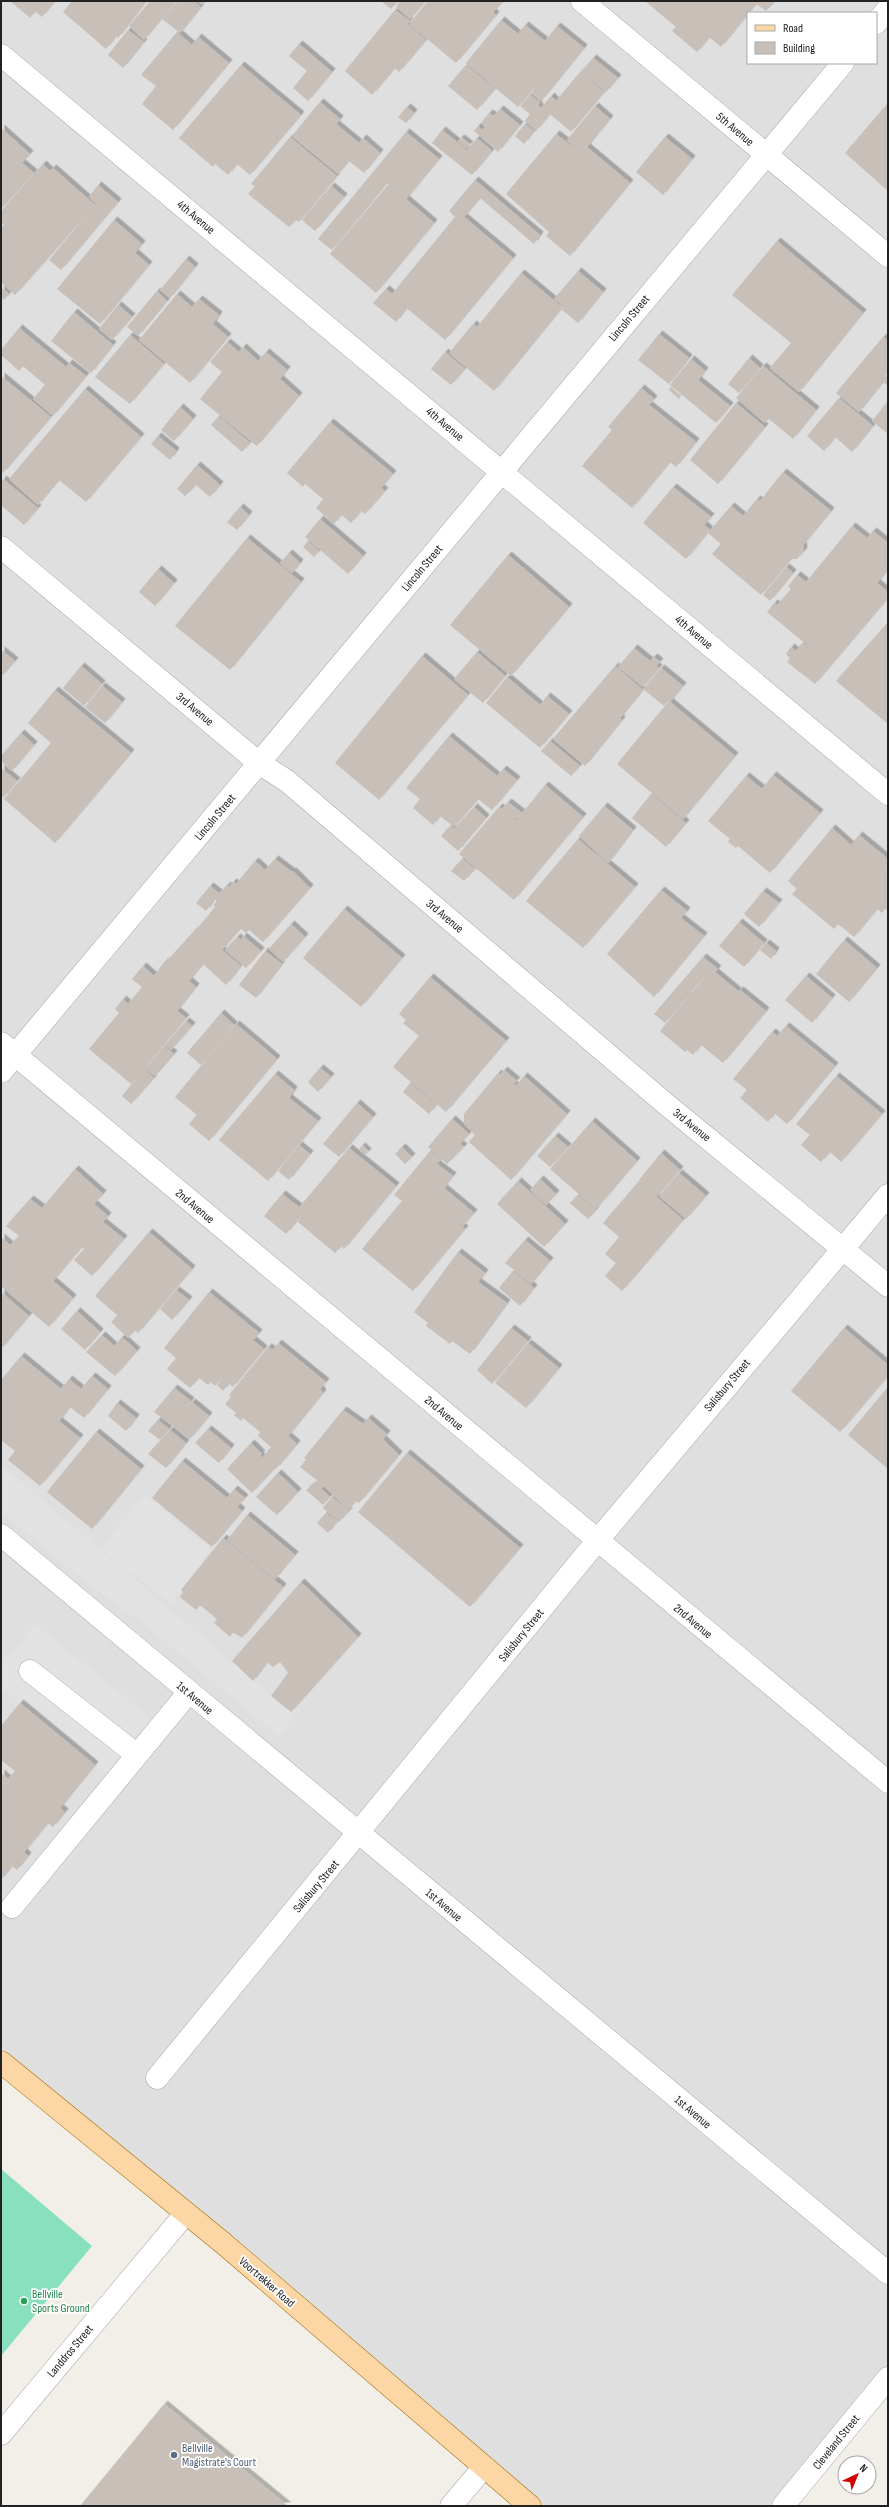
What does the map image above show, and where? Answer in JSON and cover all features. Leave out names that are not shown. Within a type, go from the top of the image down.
[{"type":"main road","name":"Voortrekker Road","points":[[1,2062],[186,2213],[530,2506]]},
{"type":"street","name":"5th Avenue","points":[[582,1],[888,256]]},
{"type":"street","points":[[877,22],[888,9]]},
{"type":"street","name":"4th Avenue","points":[[1,55],[888,794]]},
{"type":"street","name":"Lincoln Street","points":[[1,1072],[8,1049],[259,763],[842,64]]},
{"type":"street","name":"3rd Avenue","points":[[1,546],[259,763],[286,781],[668,1106],[888,1286]]},
{"type":"street","name":"2nd Avenue","points":[[8,1049],[888,1782]]},
{"type":"street","name":"Salisbury Street","points":[[157,2078],[359,1834],[597,1541],[888,1195]]},
{"type":"street","name":"1st Avenue","points":[[1,1535],[888,2273]]},
{"type":"street","points":[[30,1671],[137,1755]]},
{"type":"street","points":[[12,1907],[189,1692]]},
{"type":"street","name":"Landdros Street","points":[[1,2434],[186,2213]]},
{"type":"street","name":"Cleveland Street","points":[[783,2506],[888,2378]]},
{"type":"street","points":[[450,2506],[484,2467]]},
{"type":"shaded area","points":[[1,1],[888,1],[888,2384],[788,2506],[531,2506],[1,2062]]},
{"type":"shaded area","points":[[1,1465],[295,1716],[279,1736],[149,1628],[84,1580],[1,1512]]},
{"type":"shaded area","points":[[145,1495],[210,1549],[171,1604],[100,1548]]},
{"type":"shaded area","points":[[35,1624],[167,1731],[122,1787],[1,1688],[1,1666]]},
{"type":"green space","name":"Bellville Sports Ground","points":[[1,2169],[92,2246],[1,2356]]},
{"type":"building","points":[[10,1],[55,1],[42,17],[35,11],[30,18]]},
{"type":"building","points":[[72,1],[146,1],[118,38],[116,36],[106,49],[63,12]]},
{"type":"building","points":[[150,1],[176,1],[144,40],[129,26]]},
{"type":"building","points":[[178,1],[194,1],[201,7],[180,33],[162,19]]},
{"type":"building","points":[[197,1],[206,1],[202,5]]},
{"type":"building","points":[[381,1],[398,1],[391,9]]},
{"type":"building","points":[[400,1],[426,1],[410,19],[396,7]]},
{"type":"building","points":[[428,1],[499,1],[502,3],[493,12],[496,15],[456,63],[409,24]]},
{"type":"building","points":[[645,1],[775,1],[766,11],[756,4],[749,12],[747,12],[747,15],[721,47],[679,12],[709,38],[697,52],[672,31],[676,27]]},
{"type":"building","points":[[395,10],[410,21],[407,24],[426,40],[399,72],[395,68],[372,95],[345,71]]},
{"type":"building","points":[[501,20],[518,34],[525,25],[545,41],[557,26],[584,48],[541,101],[531,93],[544,76],[518,107],[466,63]]},
{"type":"building","points":[[128,30],[144,42],[123,68],[108,55]]},
{"type":"building","points":[[177,32],[192,45],[198,37],[229,63],[173,130],[142,104],[156,86],[141,75]]},
{"type":"building","points":[[299,44],[332,72],[308,101],[293,88],[307,71],[289,56]]},
{"type":"building","points":[[593,58],[618,78],[606,92],[581,72]]},
{"type":"building","points":[[241,65],[301,115],[250,175],[237,164],[228,175],[215,164],[213,167],[179,138]]},
{"type":"building","points":[[466,65],[495,89],[477,110],[448,86]]},
{"type":"building","points":[[580,72],[604,92],[571,132],[550,114],[536,131],[525,121],[530,114],[520,106],[530,95],[540,102],[538,105],[541,108],[551,96],[556,101]]},
{"type":"building","points":[[320,102],[340,119],[336,124],[359,143],[363,138],[380,153],[364,173],[349,161],[338,174],[292,136]]},
{"type":"building","points":[[888,103],[888,191],[845,153]]},
{"type":"building","points":[[595,106],[610,119],[587,147],[630,183],[570,256],[546,236],[549,232],[506,194],[556,134],[582,153],[567,140]]},
{"type":"building","points":[[407,107],[414,113],[406,123],[398,117]]},
{"type":"building","points":[[500,109],[520,125],[498,152],[474,131],[478,126],[482,130],[485,127],[481,123],[489,113],[494,116]]},
{"type":"building","points":[[525,124],[534,131],[524,144],[515,136]]},
{"type":"building","points":[[1,128],[30,154],[22,163],[34,173],[1,209]]},
{"type":"building","points":[[442,130],[467,150],[477,138],[492,151],[472,175],[432,143]]},
{"type":"building","points":[[406,132],[439,159],[406,199],[434,223],[376,293],[330,254],[388,185],[401,195],[387,183],[332,250],[318,239]]},
{"type":"building","points":[[290,137],[337,176],[299,222],[296,220],[289,227],[248,194],[255,186],[251,184]]},
{"type":"building","points":[[665,137],[692,159],[663,195],[636,172]]},
{"type":"building","points":[[461,138],[470,145],[466,148],[458,141]]},
{"type":"building","points":[[43,164],[50,171],[53,168],[95,205],[15,295],[1,282],[1,228],[4,225],[1,222],[1,211]]},
{"type":"building","points":[[475,180],[540,235],[534,244],[480,198],[464,217],[513,258],[445,340],[392,296],[406,309],[396,322],[373,303],[386,289],[392,294],[455,217],[449,211]]},
{"type":"building","points":[[98,185],[118,202],[61,270],[49,260],[96,204],[89,197]]},
{"type":"building","points":[[331,186],[344,197],[315,231],[302,220]]},
{"type":"building","points":[[114,220],[142,244],[135,253],[149,265],[100,324],[57,289]]},
{"type":"building","points":[[777,241],[863,313],[799,392],[770,368],[791,343],[732,295]]},
{"type":"building","points":[[186,259],[195,267],[170,298],[160,290]]},
{"type":"building","points":[[578,271],[603,292],[578,323],[561,309],[494,391],[449,353],[473,324],[477,327],[521,273],[563,308],[564,307],[554,299]]},
{"type":"building","points":[[1,287],[9,294],[4,300],[1,297]]},
{"type":"building","points":[[157,291],[167,301],[138,336],[127,327]]},
{"type":"building","points":[[177,294],[192,307],[199,299],[219,315],[213,324],[228,337],[190,383],[139,340]]},
{"type":"building","points":[[118,305],[132,317],[112,340],[99,329]]},
{"type":"building","points":[[74,312],[113,345],[91,373],[51,341]]},
{"type":"building","points":[[19,328],[66,367],[69,363],[86,376],[53,416],[33,399],[45,385],[23,366],[19,371],[1,355],[1,350]]},
{"type":"building","points":[[659,334],[689,358],[669,384],[638,360]]},
{"type":"building","points":[[130,335],[164,364],[130,404],[95,377]]},
{"type":"building","points":[[883,337],[888,341],[888,372],[881,380],[883,382],[859,412],[836,393]]},
{"type":"building","points":[[227,342],[239,352],[243,347],[258,361],[266,352],[287,370],[280,379],[299,396],[257,446],[200,399],[222,372],[210,362]]},
{"type":"building","points":[[445,352],[465,369],[451,385],[431,369]]},
{"type":"building","points":[[749,358],[760,368],[739,393],[728,384]]},
{"type":"building","points":[[691,359],[705,371],[698,380],[730,406],[716,423],[670,385]]},
{"type":"building","points":[[763,366],[816,410],[793,439],[769,419],[765,423],[736,398]]},
{"type":"building","points":[[888,374],[888,386],[882,381]]},
{"type":"building","points":[[1,376],[51,417],[3,473],[1,471]]},
{"type":"building","points":[[671,387],[681,396],[679,399],[669,390]]},
{"type":"building","points":[[641,388],[654,399],[649,405],[696,442],[676,467],[670,462],[632,508],[582,466],[612,430],[608,427]]},
{"type":"building","points":[[85,389],[141,437],[86,502],[59,480],[38,505],[9,479]]},
{"type":"building","points":[[839,398],[873,426],[852,452],[835,437],[824,451],[807,436]]},
{"type":"building","points":[[888,401],[888,434],[872,421]]},
{"type":"building","points":[[736,403],[765,427],[718,484],[690,460]]},
{"type":"building","points":[[180,407],[193,419],[174,441],[161,430]]},
{"type":"building","points":[[219,416],[250,443],[242,452],[211,425]]},
{"type":"building","points":[[330,422],[393,474],[381,488],[385,491],[365,514],[361,511],[351,523],[325,501],[341,515],[334,524],[316,508],[323,499],[305,484],[303,487],[287,473]]},
{"type":"building","points":[[158,436],[176,451],[170,460],[151,444]]},
{"type":"building","points":[[197,465],[220,485],[210,497],[196,485],[185,496],[177,489]]},
{"type":"building","points":[[783,472],[831,511],[803,545],[804,551],[797,559],[791,559],[761,595],[712,554],[721,544],[708,533],[731,506],[743,516],[757,499],[760,501]]},
{"type":"building","points":[[3,479],[38,508],[24,525],[1,505],[1,482]]},
{"type":"building","points":[[673,487],[711,517],[704,525],[710,530],[686,559],[643,523]]},
{"type":"building","points":[[240,507],[249,515],[237,530],[227,522]]},
{"type":"building","points":[[320,519],[363,556],[348,574],[305,537]]},
{"type":"building","points":[[852,526],[867,538],[873,531],[888,543],[888,569],[877,583],[888,592],[888,598],[815,684],[787,662],[790,658],[786,654],[791,647],[796,651],[802,643],[818,654],[767,612],[774,603],[777,605],[791,589],[788,586],[797,575],[806,582]]},
{"type":"building","points":[[247,538],[301,582],[230,670],[175,626]]},
{"type":"building","points":[[308,541],[319,551],[314,557],[303,547]]},
{"type":"building","points":[[289,553],[300,563],[292,573],[280,563]]},
{"type":"building","points":[[508,555],[569,607],[511,676],[450,625]]},
{"type":"building","points":[[786,567],[793,573],[770,601],[763,595]]},
{"type":"building","points":[[158,569],[174,583],[155,606],[139,592]]},
{"type":"building","points":[[888,622],[888,724],[836,681]]},
{"type":"building","points":[[634,648],[650,661],[654,657],[660,662],[656,666],[659,668],[643,687],[618,667]]},
{"type":"building","points":[[1,650],[15,661],[1,677]]},
{"type":"building","points":[[477,652],[505,676],[483,703],[454,679]]},
{"type":"building","points":[[422,656],[468,695],[379,800],[335,763]]},
{"type":"building","points":[[81,666],[102,684],[84,706],[63,688]]},
{"type":"building","points":[[615,666],[643,690],[620,718],[622,720],[585,766],[553,739]]},
{"type":"building","points":[[661,668],[683,686],[670,702],[668,700],[664,706],[643,689]]},
{"type":"building","points":[[507,677],[540,705],[547,696],[569,714],[540,748],[486,703]]},
{"type":"building","points":[[102,686],[122,702],[105,723],[85,707]]},
{"type":"building","points":[[55,690],[131,753],[55,843],[4,799],[51,743],[28,723]]},
{"type":"building","points":[[669,701],[735,756],[683,819],[617,764]]},
{"type":"building","points":[[21,733],[34,745],[12,771],[1,761],[1,756]]},
{"type":"building","points":[[449,736],[497,776],[503,769],[517,780],[492,810],[478,799],[454,827],[440,816],[433,825],[413,808],[420,799],[406,788]]},
{"type":"building","points":[[550,741],[580,766],[571,776],[541,751]]},
{"type":"building","points":[[1,768],[17,781],[3,798],[1,795]]},
{"type":"building","points":[[773,775],[820,813],[770,873],[738,846],[736,848],[728,842],[730,839],[708,821],[746,776],[762,789]]},
{"type":"building","points":[[545,785],[583,817],[514,900],[459,854],[499,807],[502,809],[508,802],[522,813],[515,820],[508,815],[516,821]]},
{"type":"building","points":[[651,794],[686,823],[666,847],[632,818]]},
{"type":"building","points":[[604,806],[633,830],[608,863],[579,836]]},
{"type":"building","points":[[474,807],[486,818],[458,851],[441,836],[450,826],[454,829]]},
{"type":"building","points":[[832,828],[851,845],[859,835],[888,859],[888,866],[873,885],[888,868],[888,905],[882,913],[877,909],[854,937],[838,924],[834,929],[792,894],[797,889],[788,881]]},
{"type":"building","points":[[578,839],[635,887],[583,948],[526,901]]},
{"type":"building","points":[[275,859],[292,872],[293,871],[310,888],[263,942],[249,930],[246,933],[213,905],[217,901],[214,899],[206,911],[196,903],[210,886],[219,893],[216,897],[227,885],[229,887],[233,882],[236,884],[255,861],[265,870]]},
{"type":"building","points":[[462,859],[475,869],[464,881],[451,871]]},
{"type":"building","points":[[661,890],[687,911],[681,918],[704,936],[654,997],[607,954]]},
{"type":"building","points":[[763,891],[779,903],[759,927],[744,914]]},
{"type":"building","points":[[215,907],[240,929],[222,950],[241,966],[226,985],[203,964],[189,981],[196,987],[177,1011],[186,1018],[131,1084],[89,1049],[119,1013],[115,1009],[123,999],[128,1004],[142,987],[132,979],[143,966],[154,976],[165,961],[166,962],[196,929],[215,945],[197,929]]},
{"type":"building","points":[[344,909],[402,958],[361,1007],[303,958]]},
{"type":"building","points":[[739,922],[764,943],[744,967],[719,946]]},
{"type":"building","points":[[291,924],[305,937],[283,962],[269,949]]},
{"type":"building","points":[[243,936],[261,951],[246,968],[225,950],[237,937],[241,940]]},
{"type":"building","points":[[844,940],[877,968],[849,1002],[816,974]]},
{"type":"building","points":[[766,943],[776,951],[771,959],[760,950]]},
{"type":"building","points":[[265,951],[282,964],[256,998],[239,985]]},
{"type":"building","points":[[703,957],[718,969],[715,972],[738,991],[734,996],[740,990],[766,1011],[723,1063],[701,1045],[693,1055],[687,1050],[685,1052],[660,1031],[704,978],[731,1000],[704,977],[689,994],[680,987],[689,995],[665,1023],[654,1014]]},
{"type":"building","points":[[806,976],[832,998],[812,1023],[785,1000]]},
{"type":"building","points":[[430,977],[506,1041],[446,1112],[393,1067],[419,1036],[403,1023],[406,1020],[399,1014]]},
{"type":"building","points":[[221,1013],[234,1025],[201,1065],[187,1053]]},
{"type":"building","points":[[186,1021],[192,1026],[171,1050],[165,1045]]},
{"type":"building","points":[[236,1024],[277,1059],[209,1141],[189,1124],[197,1115],[175,1097]]},
{"type":"building","points":[[786,1026],[835,1066],[787,1124],[774,1113],[768,1122],[740,1098],[747,1090],[733,1079],[772,1032],[777,1036]]},
{"type":"building","points":[[164,1046],[174,1054],[155,1076],[145,1069]]},
{"type":"building","points":[[320,1068],[331,1077],[318,1092],[308,1082]]},
{"type":"building","points":[[144,1069],[154,1078],[131,1104],[122,1096]]},
{"type":"building","points":[[504,1070],[517,1081],[513,1084],[516,1086],[524,1076],[567,1114],[511,1180],[469,1142],[475,1135],[464,1124],[464,1114],[498,1073],[500,1075]]},
{"type":"building","points":[[275,1074],[294,1090],[289,1098],[318,1121],[268,1181],[219,1140]]},
{"type":"building","points":[[836,1076],[882,1114],[841,1162],[830,1152],[821,1162],[801,1145],[810,1135],[796,1124]]},
{"type":"building","points":[[410,1083],[436,1105],[429,1114],[403,1092]]},
{"type":"building","points":[[357,1103],[373,1117],[339,1157],[323,1144]]},
{"type":"building","points":[[452,1119],[469,1134],[460,1144],[464,1147],[447,1164],[428,1147]]},
{"type":"building","points":[[592,1121],[637,1161],[596,1209],[550,1169]]},
{"type":"building","points":[[555,1136],[568,1147],[550,1167],[537,1156]]},
{"type":"building","points":[[299,1145],[310,1154],[289,1180],[278,1171]]},
{"type":"building","points":[[362,1146],[368,1152],[365,1155],[359,1149]]},
{"type":"building","points":[[402,1147],[412,1157],[405,1164],[395,1154]]},
{"type":"building","points":[[349,1148],[396,1186],[344,1249],[341,1246],[335,1253],[298,1222],[302,1215],[286,1234],[264,1216],[282,1194],[299,1207],[297,1210]]},
{"type":"building","points":[[430,1151],[441,1159],[437,1164],[453,1176],[432,1202],[465,1229],[413,1291],[362,1249],[402,1201],[394,1195]]},
{"type":"building","points":[[661,1153],[680,1170],[657,1196],[639,1180]]},
{"type":"building","points":[[75,1169],[103,1194],[94,1204],[108,1216],[103,1222],[124,1239],[92,1276],[74,1260],[84,1249],[82,1247],[53,1281],[73,1298],[49,1327],[1,1286],[1,1237],[10,1245],[19,1236],[6,1226],[30,1199],[42,1208]]},
{"type":"building","points":[[679,1173],[706,1196],[686,1219],[659,1196]]},
{"type":"building","points":[[540,1179],[556,1194],[546,1205],[530,1190]]},
{"type":"building","points":[[518,1181],[565,1224],[544,1247],[497,1204]]},
{"type":"building","points":[[639,1181],[683,1220],[622,1291],[605,1276],[616,1263],[605,1254],[619,1237],[603,1223]]},
{"type":"building","points":[[444,1188],[474,1213],[463,1226],[433,1202]]},
{"type":"building","points":[[578,1195],[596,1210],[588,1219],[570,1203]]},
{"type":"building","points":[[149,1232],[192,1269],[138,1333],[135,1330],[128,1338],[111,1322],[117,1316],[124,1321],[95,1296]]},
{"type":"building","points":[[525,1240],[550,1261],[531,1284],[505,1263]]},
{"type":"building","points":[[458,1252],[485,1273],[478,1282],[507,1303],[470,1354],[452,1341],[450,1344],[426,1326],[428,1323],[414,1312]]},
{"type":"building","points":[[513,1271],[534,1288],[520,1306],[499,1288]]},
{"type":"building","points":[[176,1290],[189,1300],[172,1320],[160,1309]]},
{"type":"building","points":[[1,1292],[29,1316],[1,1349]]},
{"type":"building","points":[[209,1292],[259,1333],[253,1340],[264,1349],[233,1387],[222,1378],[215,1386],[211,1382],[208,1385],[199,1378],[190,1388],[167,1369],[176,1358],[164,1348]]},
{"type":"building","points":[[77,1311],[100,1332],[85,1350],[61,1329]]},
{"type":"building","points":[[511,1328],[528,1341],[492,1384],[477,1370]]},
{"type":"building","points":[[844,1328],[888,1365],[888,1376],[840,1432],[791,1391]]},
{"type":"building","points":[[102,1335],[114,1346],[122,1337],[137,1351],[115,1376],[86,1352]]},
{"type":"building","points":[[278,1343],[326,1382],[320,1389],[323,1393],[288,1436],[297,1444],[276,1469],[266,1461],[274,1469],[252,1493],[227,1469],[251,1443],[262,1454],[260,1455],[262,1458],[271,1447],[258,1436],[260,1432],[243,1418],[241,1421],[234,1415],[236,1413],[225,1404],[231,1397],[229,1395],[268,1347],[273,1350]]},
{"type":"building","points":[[528,1343],[559,1368],[526,1408],[495,1383]]},
{"type":"building","points":[[21,1356],[61,1389],[69,1379],[81,1389],[92,1376],[108,1389],[84,1418],[70,1407],[59,1421],[80,1438],[40,1486],[8,1460],[15,1451],[1,1440],[1,1380]]},
{"type":"building","points":[[222,1379],[228,1384],[223,1391],[217,1385]]},
{"type":"building","points":[[888,1387],[888,1469],[848,1435]]},
{"type":"building","points":[[174,1388],[191,1401],[176,1421],[192,1402],[209,1416],[190,1439],[154,1412]]},
{"type":"building","points":[[117,1403],[136,1418],[126,1431],[108,1416]]},
{"type":"building","points":[[343,1410],[363,1424],[368,1418],[387,1434],[383,1439],[399,1455],[359,1503],[356,1501],[348,1510],[324,1486],[321,1489],[330,1497],[323,1505],[306,1490],[318,1481],[300,1467],[306,1460],[304,1458]]},
{"type":"building","points":[[158,1420],[169,1429],[160,1440],[148,1431]]},
{"type":"building","points":[[208,1429],[231,1448],[219,1463],[195,1443]]},
{"type":"building","points":[[170,1430],[186,1443],[166,1468],[148,1454]]},
{"type":"building","points":[[96,1432],[141,1469],[92,1529],[47,1492]]},
{"type":"building","points":[[407,1453],[520,1548],[470,1607],[358,1512]]},
{"type":"building","points":[[182,1461],[227,1498],[234,1489],[245,1498],[237,1507],[242,1511],[212,1547],[152,1498]]},
{"type":"building","points":[[278,1473],[298,1492],[277,1515],[256,1497]]},
{"type":"building","points":[[332,1497],[349,1511],[339,1522],[323,1508]]},
{"type":"building","points":[[326,1513],[337,1521],[328,1533],[317,1523]]},
{"type":"building","points":[[247,1515],[295,1555],[275,1579],[227,1540]]},
{"type":"building","points":[[223,1538],[283,1587],[242,1638],[233,1632],[230,1637],[214,1623],[217,1619],[200,1605],[196,1610],[180,1597],[183,1592],[181,1590]]},
{"type":"building","points":[[301,1582],[358,1637],[291,1712],[271,1696],[288,1673],[280,1662],[273,1667],[267,1662],[253,1681],[232,1661]]},
{"type":"building","points":[[20,1703],[95,1765],[60,1808],[65,1812],[53,1827],[48,1823],[24,1852],[28,1856],[17,1870],[12,1866],[1,1880],[1,1773],[8,1779],[15,1771],[1,1760],[1,1726]]},
{"type":"building","name":"Bellville Magistrate's Court","points":[[164,2404],[288,2506],[80,2506]]},
{"type":"place","name":"Bellville Sports Ground","points":[[24,2301]]},
{"type":"place","name":"Bellville Magistrate's Court","points":[[174,2455]]}]
